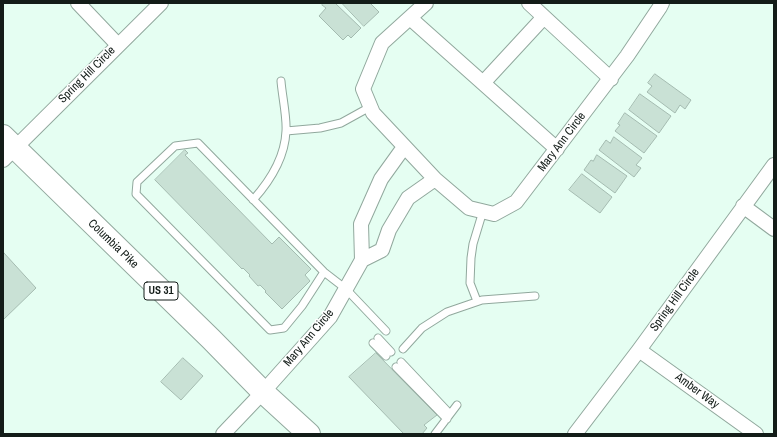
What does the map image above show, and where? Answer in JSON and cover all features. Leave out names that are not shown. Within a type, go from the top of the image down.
[{"type":"main road","name":"Columbia Pike","points":[[7,148],[211,339],[263,392],[309,434]]},
{"type":"street","points":[[78,3],[118,44]]},
{"type":"street","name":"Spring Hill Circle","points":[[7,148],[161,3]]},
{"type":"street","name":"Mary Ann Circle","points":[[426,3],[382,43],[363,89],[373,113],[435,179],[469,208],[494,214],[516,202],[627,56],[662,3]]},
{"type":"street","points":[[529,3],[610,79]]},
{"type":"street","points":[[483,83],[544,17]]},
{"type":"street","points":[[410,18],[557,149]]},
{"type":"street","points":[[404,147],[381,179],[361,224],[362,260],[382,250],[389,230],[408,198],[435,179]]},
{"type":"street","name":"Spring Hill Circle","points":[[575,434],[639,350],[774,165]]},
{"type":"street","points":[[743,206],[774,229]]},
{"type":"street","name":"Mary Ann Circle","points":[[222,434],[263,392],[330,317],[362,260]]},
{"type":"street","name":"Amber Way","points":[[639,350],[756,434]]},
{"type":"lane","points":[[253,200],[264,187],[282,155],[286,130],[281,81]]},
{"type":"lane","points":[[286,130],[320,128],[341,123],[370,107]]},
{"type":"lane","points":[[324,272],[302,306],[284,328],[270,330],[136,194],[137,182],[175,146],[198,143],[324,272],[346,289],[386,331]]},
{"type":"lane","points":[[477,301],[470,283],[471,258],[473,244],[483,211]]},
{"type":"lane","points":[[403,349],[422,328],[447,312],[482,300],[535,296]]},
{"type":"lane","points":[[376,341],[389,354]]},
{"type":"lane","points":[[399,364],[448,416]]},
{"type":"lane","points":[[435,434],[457,405]]},
{"type":"building","points":[[324,3],[335,3],[361,28],[351,38],[348,35],[343,40],[319,16],[326,8],[322,5]]},
{"type":"building","points":[[342,3],[370,3],[379,12],[364,26]]},
{"type":"building","points":[[655,74],[691,100],[685,109],[680,105],[675,113],[647,92],[652,86],[648,83]]},
{"type":"building","points":[[640,94],[671,116],[659,133],[629,110]]},
{"type":"building","points":[[625,113],[657,136],[644,153],[615,131],[620,125],[618,124]]},
{"type":"building","points":[[614,137],[642,158],[636,165],[641,168],[634,177],[599,150],[606,140],[610,143]]},
{"type":"building","points":[[185,150],[188,153],[185,155],[272,244],[279,237],[311,269],[305,275],[310,281],[282,309],[265,292],[266,291],[260,285],[258,286],[249,276],[250,275],[243,268],[242,269],[155,180]]},
{"type":"building","points":[[597,155],[627,176],[615,193],[584,170],[591,160],[593,161]]},
{"type":"building","points":[[582,174],[612,197],[600,213],[569,190]]},
{"type":"building","points":[[4,253],[36,288],[3,320],[3,254]]},
{"type":"building","points":[[376,353],[437,415],[424,425],[427,428],[422,434],[404,434],[349,377]]},
{"type":"building","points":[[183,358],[203,376],[181,400],[161,382]]}]
